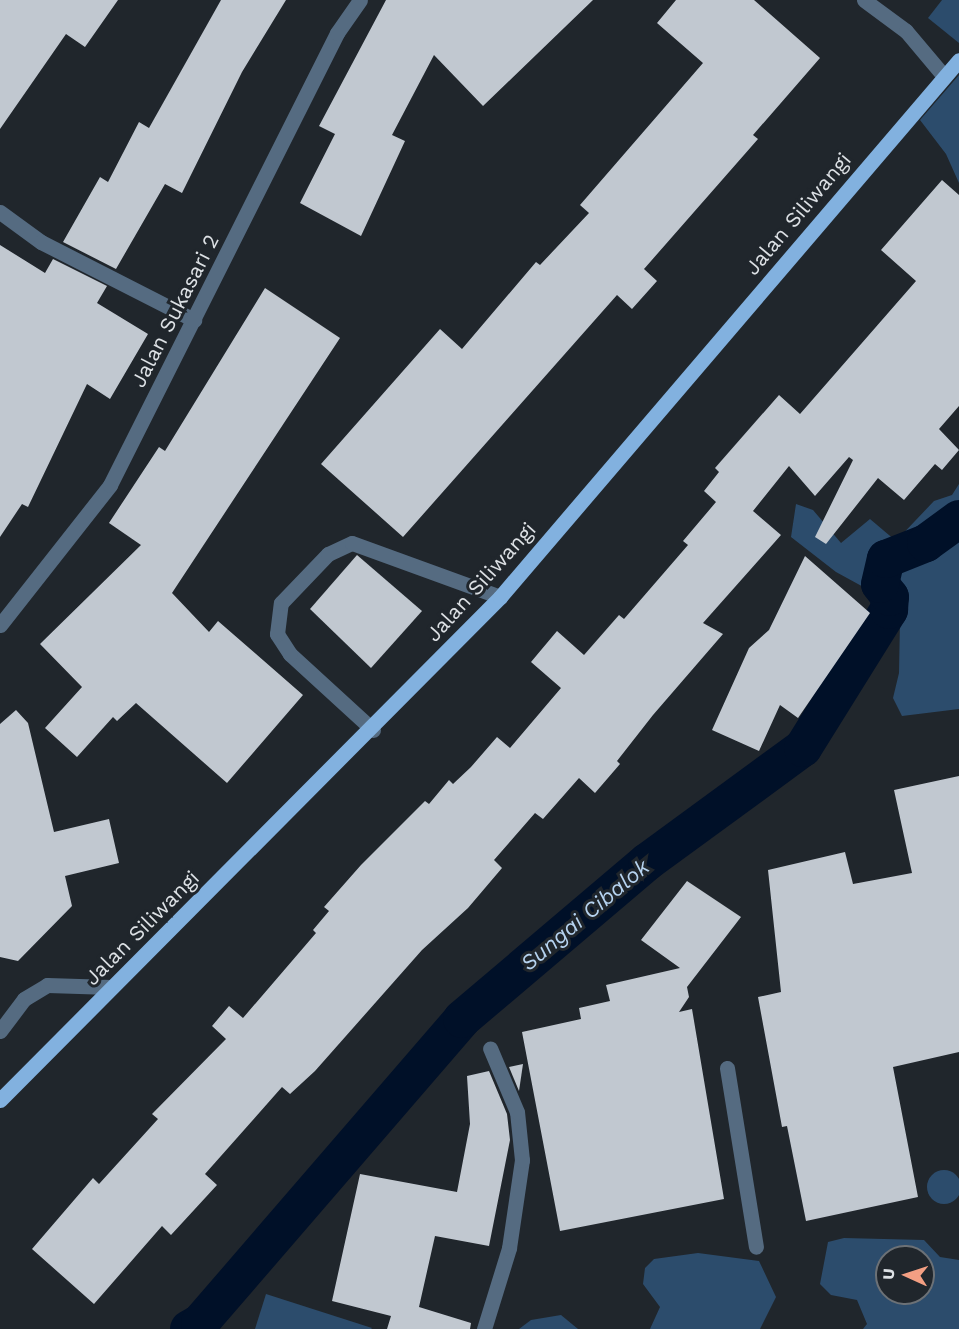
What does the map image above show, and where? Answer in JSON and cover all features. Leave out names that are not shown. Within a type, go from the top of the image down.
[{"type":"main road","name":"Jalan Siliwangi","points":[[0,1100],[111,987],[373,730],[500,597],[943,75],[959,60]]},
{"type":"street","name":"Jalan Sukasari 2","points":[[0,625],[110,485],[337,33],[360,0]]},
{"type":"street","points":[[864,0],[906,31],[943,75]]},
{"type":"street","points":[[0,212],[41,242],[194,320]]},
{"type":"street","points":[[373,730],[290,654],[277,634],[281,603],[328,554],[352,543],[500,597]]},
{"type":"street","points":[[0,1030],[24,999],[47,985],[111,987]]},
{"type":"street","points":[[484,1329],[518,1211],[522,1160],[512,1092],[490,1048]]},
{"type":"street","points":[[727,1068],[756,1247]]},
{"type":"shaded area","points":[[942,0],[959,0],[959,43],[928,18]]},
{"type":"shaded area","points":[[959,75],[959,183],[946,154],[920,120]]},
{"type":"shaded area","points":[[959,484],[959,709],[902,716],[893,698],[899,673],[900,620],[889,601],[836,572],[791,537],[796,504],[813,510],[841,543],[870,519],[896,541],[934,501],[952,495]]},
{"type":"shaded area","points":[[944,1170],[956,1175],[961,1187],[956,1199],[944,1204],[932,1199],[927,1187],[932,1175]]},
{"type":"shaded area","points":[[844,1238],[924,1240],[929,1245],[875,1245],[875,1305],[935,1305],[935,1252],[940,1257],[959,1260],[959,1329],[863,1329],[867,1324],[857,1300],[831,1295],[820,1284],[828,1242]]},
{"type":"shaded area","points":[[698,1253],[759,1261],[776,1297],[760,1329],[650,1329],[660,1307],[643,1284],[645,1268],[654,1259]]},
{"type":"shaded area","points":[[266,1294],[372,1328],[255,1329]]},
{"type":"shaded area","points":[[561,1315],[578,1329],[519,1329],[531,1320]]},
{"type":"building","points":[[0,0],[118,0],[85,47],[66,34],[0,129]]},
{"type":"building","points":[[221,0],[286,0],[242,72],[182,193],[165,184],[116,269],[63,242],[100,177],[108,182],[139,122],[149,128]]},
{"type":"building","points":[[386,0],[593,0],[483,106],[434,55],[392,135],[405,141],[361,236],[300,203],[335,134],[319,126]]},
{"type":"building","points":[[676,0],[754,0],[820,58],[753,135],[758,139],[644,269],[657,281],[632,309],[617,295],[403,537],[321,464],[440,329],[462,349],[536,262],[540,265],[589,213],[580,205],[703,63],[657,23]]},
{"type":"building","points":[[942,180],[959,195],[959,406],[939,429],[959,450],[942,470],[935,464],[904,500],[878,478],[826,544],[815,537],[853,460],[849,457],[815,496],[789,466],[753,511],[781,535],[703,623],[723,634],[653,715],[617,761],[620,764],[595,793],[579,778],[543,819],[535,813],[494,860],[502,868],[468,908],[422,950],[315,1071],[290,1094],[282,1087],[205,1174],[217,1185],[171,1235],[162,1226],[94,1304],[32,1249],[93,1178],[99,1184],[158,1119],[152,1114],[226,1039],[212,1026],[229,1006],[243,1018],[316,933],[313,930],[329,911],[324,907],[361,865],[425,801],[429,804],[449,780],[453,784],[497,737],[510,748],[561,688],[531,662],[557,631],[584,655],[619,615],[624,619],[688,545],[683,541],[716,502],[704,491],[719,472],[715,468],[779,395],[800,414],[916,281],[881,250]]},
{"type":"building","points":[[0,245],[45,273],[53,259],[107,286],[97,303],[148,334],[110,399],[87,384],[28,507],[22,504],[0,537]]},
{"type":"building","points":[[265,288],[340,338],[172,593],[209,632],[218,621],[303,695],[227,783],[136,703],[117,721],[113,717],[77,757],[45,728],[82,687],[40,644],[141,545],[109,523],[159,447],[165,451]]},
{"type":"building","points":[[357,555],[422,611],[371,668],[310,609]]},
{"type":"building","points":[[805,556],[870,613],[798,718],[780,705],[759,751],[712,730],[749,648],[769,630]]},
{"type":"building","points":[[16,710],[28,723],[54,832],[109,819],[119,863],[65,876],[72,906],[18,961],[0,957],[0,724]]},
{"type":"building","points":[[959,776],[959,1052],[893,1067],[918,1197],[806,1221],[787,1126],[782,1127],[758,997],[781,992],[768,870],[845,852],[853,884],[912,873],[894,790]]},
{"type":"building","points":[[687,881],[741,917],[687,987],[689,997],[679,1012],[692,1009],[724,1199],[560,1231],[522,1032],[581,1019],[579,1008],[610,1001],[606,985],[680,968],[641,940]]},
{"type":"building","points":[[523,1064],[519,1091],[509,1067]]},
{"type":"building","points":[[489,1071],[507,1114],[510,1140],[489,1246],[435,1236],[419,1307],[471,1323],[470,1329],[387,1329],[391,1316],[332,1301],[360,1174],[457,1192],[470,1124],[467,1076]]},
{"type":"waterway","name":"Sungai Cibalok","points":[[189,1329],[200,1323],[462,1019],[647,862],[803,748],[889,610],[890,597],[880,584],[886,559],[926,543],[959,519]]}]
